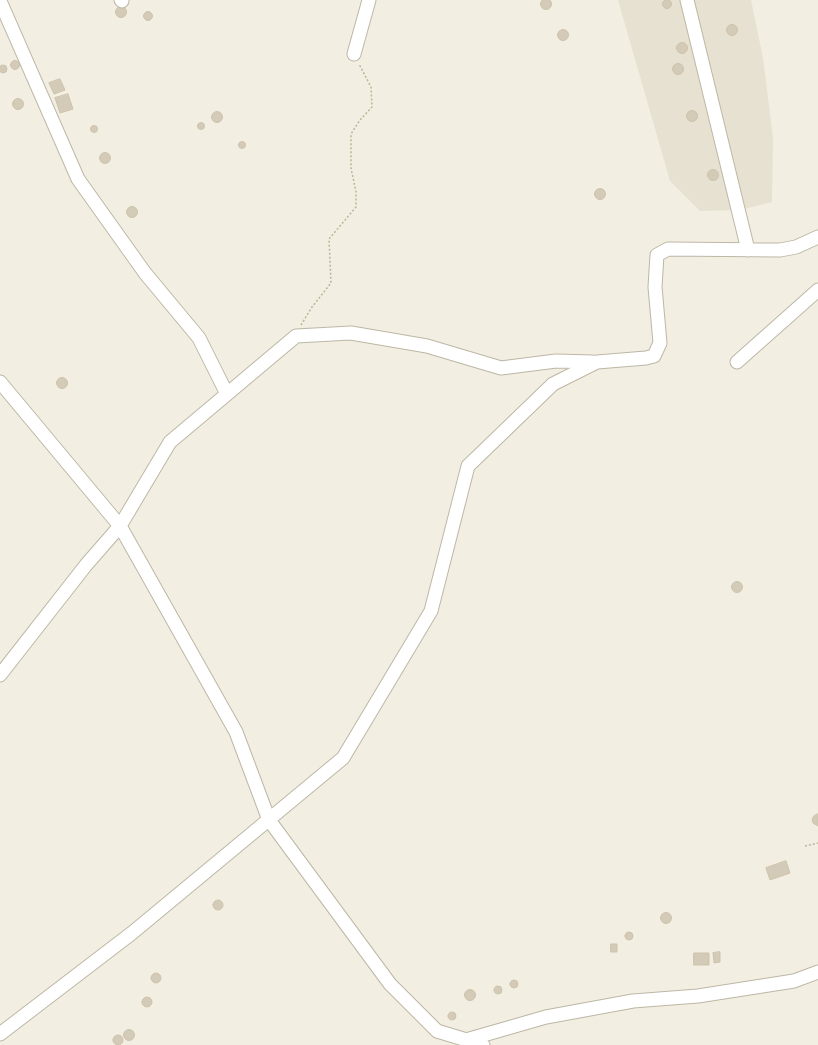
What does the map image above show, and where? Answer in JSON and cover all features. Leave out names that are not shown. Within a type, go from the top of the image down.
[{"type":"street","points":[[354,54],[369,0]]},
{"type":"street","points":[[687,0],[748,250]]},
{"type":"street","points":[[0,2],[78,179],[145,273],[199,338],[227,394]]},
{"type":"street","points":[[0,675],[86,565],[120,526],[170,442],[296,336],[351,333],[427,346],[501,368],[556,361],[597,362],[646,358],[654,356],[660,343],[655,287],[657,255],[668,249],[780,250],[796,247],[818,237]]},
{"type":"street","points":[[737,362],[818,290]]},
{"type":"street","points":[[0,1034],[132,933],[343,758],[431,611],[468,466],[553,384],[597,362]]},
{"type":"street","points":[[0,382],[120,526],[236,732],[269,820],[390,984],[437,1031],[483,1045]]},
{"type":"street","points":[[466,1040],[553,1016],[633,1001],[698,996],[794,981],[818,972]]},
{"type":"path","points":[[296,336],[312,307],[331,283],[329,239],[356,206],[356,192],[351,168],[351,134],[360,120],[372,107],[371,87],[354,54]]},
{"type":"path","points":[[805,846],[818,843]]},
{"type":"shaded area","points":[[618,0],[751,0],[763,58],[773,138],[772,202],[740,210],[700,211],[670,181]]},
{"type":"building","points":[[544,-1],[548,-1],[550,0],[550,8],[544,9],[541,6],[541,2]]},
{"type":"building","points":[[665,0],[669,0],[671,4],[669,8],[665,8],[663,6],[663,2]]},
{"type":"building","points":[[121,6],[125,8],[127,12],[125,16],[121,18],[117,16],[115,12],[117,8]]},
{"type":"building","points":[[146,12],[150,12],[152,16],[150,20],[146,20],[144,18],[144,14]]},
{"type":"building","points":[[732,24],[736,26],[738,30],[736,34],[732,36],[728,34],[726,30],[728,26]]},
{"type":"building","points":[[563,29],[567,31],[569,35],[567,39],[563,41],[559,39],[557,35],[559,31]]},
{"type":"building","points":[[682,42],[686,44],[688,48],[686,52],[682,54],[678,52],[676,48],[678,44]]},
{"type":"building","points":[[13,61],[17,61],[19,65],[17,69],[13,69],[11,67],[11,63]]},
{"type":"building","points":[[678,63],[682,65],[684,69],[682,73],[678,75],[674,73],[672,69],[674,65]]},
{"type":"building","points":[[1,65],[5,65],[7,69],[5,73],[1,73],[-1,71],[-1,67]]},
{"type":"building","points":[[60,79],[65,90],[54,94],[49,83]]},
{"type":"building","points":[[68,94],[73,109],[60,113],[55,98]]},
{"type":"building","points":[[18,98],[22,100],[24,104],[22,108],[18,110],[14,108],[12,104],[14,100]]},
{"type":"building","points":[[692,110],[696,112],[698,116],[696,120],[692,122],[688,120],[686,116],[688,112]]},
{"type":"building","points":[[217,111],[221,113],[223,117],[221,121],[217,123],[213,121],[211,117],[213,113]]},
{"type":"building","points":[[201,123],[204,126],[201,129],[198,126]]},
{"type":"building","points":[[94,126],[97,129],[94,132],[91,129]]},
{"type":"building","points":[[242,142],[245,145],[242,148],[239,145]]},
{"type":"building","points":[[105,152],[109,154],[111,158],[109,162],[105,164],[101,162],[99,158],[101,154]]},
{"type":"building","points":[[713,169],[717,171],[719,175],[717,179],[713,181],[709,179],[707,175],[709,171]]},
{"type":"building","points":[[600,188],[604,190],[606,194],[604,198],[600,200],[596,198],[594,194],[596,190]]},
{"type":"building","points":[[132,206],[136,208],[138,212],[136,216],[132,218],[128,216],[126,212],[128,208]]},
{"type":"building","points":[[62,377],[66,379],[68,383],[66,387],[62,389],[58,387],[56,383],[58,379]]},
{"type":"building","points":[[737,581],[741,583],[743,587],[741,591],[737,593],[733,591],[731,587],[733,583]]},
{"type":"building","points":[[817,814],[818,826],[813,823],[812,819]]},
{"type":"building","points":[[786,861],[790,873],[770,880],[766,868]]},
{"type":"building","points":[[216,900],[220,900],[222,901],[222,909],[216,910],[213,907],[213,903]]},
{"type":"building","points":[[666,912],[670,914],[672,918],[670,922],[666,924],[662,922],[660,918],[662,914]]},
{"type":"building","points":[[627,932],[631,932],[633,936],[631,940],[627,940],[625,938],[625,934]]},
{"type":"building","points":[[611,944],[617,944],[617,952],[611,952]]},
{"type":"building","points":[[720,952],[720,962],[714,963],[713,953]]},
{"type":"building","points":[[694,953],[709,953],[709,965],[694,965]]},
{"type":"building","points":[[154,973],[158,973],[160,974],[160,982],[154,983],[151,980],[151,976]]},
{"type":"building","points":[[512,980],[516,980],[518,984],[516,988],[512,988],[510,986],[510,982]]},
{"type":"building","points":[[496,986],[500,986],[502,990],[500,994],[496,994],[494,992],[494,988]]},
{"type":"building","points":[[470,989],[474,991],[476,995],[474,999],[470,1001],[466,999],[464,995],[466,991]]},
{"type":"building","points":[[145,997],[149,997],[151,998],[151,1006],[145,1007],[142,1004],[142,1000]]},
{"type":"building","points":[[450,1012],[454,1012],[456,1016],[454,1020],[450,1020],[448,1018],[448,1014]]},
{"type":"building","points":[[129,1029],[133,1031],[135,1035],[133,1039],[129,1041],[125,1039],[123,1035],[125,1031]]},
{"type":"building","points":[[116,1035],[120,1035],[122,1036],[122,1044],[116,1045],[113,1042],[113,1038]]}]
